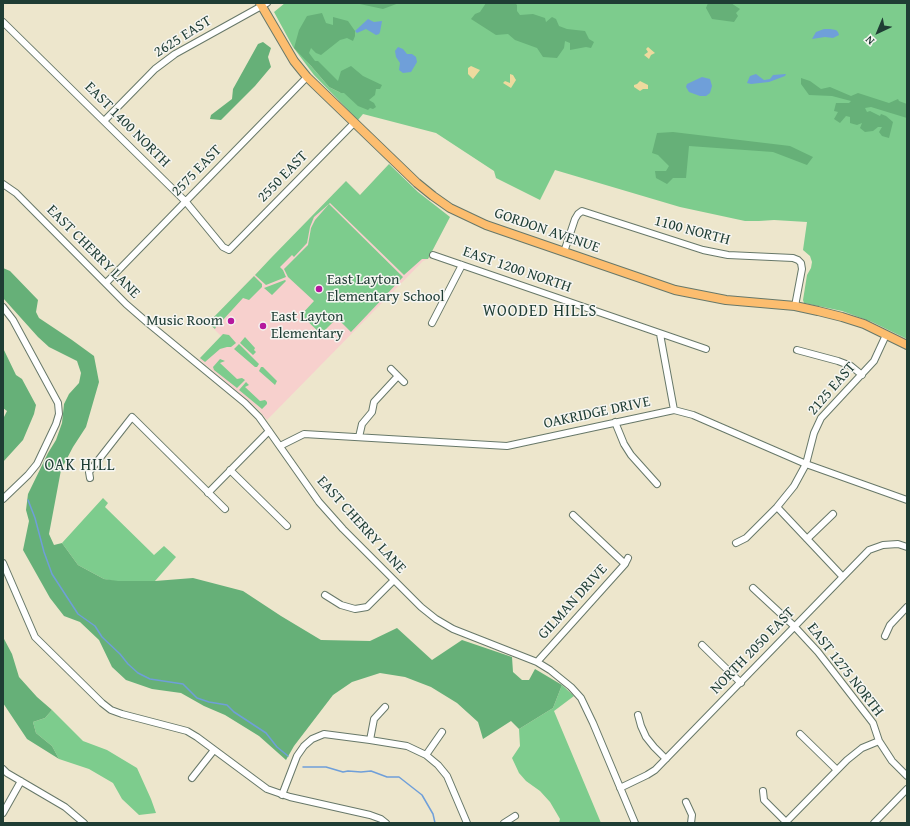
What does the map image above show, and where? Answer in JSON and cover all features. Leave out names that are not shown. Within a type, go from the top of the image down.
[{"type":"main road","name":"GORDON AVENUE","points":[[263,4],[294,61],[307,77],[417,183],[450,208],[486,225],[692,294],[726,300],[794,306],[842,317],[864,324],[907,345]]},
{"type":"street","name":"2625 EAST","points":[[104,121],[155,69],[175,54],[263,4]]},
{"type":"street","name":"EAST 1400 NORTH","points":[[3,22],[186,202],[223,247],[229,250]]},
{"type":"street","name":"2575 EAST","points":[[106,283],[307,77]]},
{"type":"street","name":"2550 EAST","points":[[229,250],[354,123]]},
{"type":"street","name":"EAST CHERRY LANE","points":[[3,184],[16,193],[149,324],[245,403],[259,417],[319,502],[421,607],[436,619],[453,629],[537,662],[562,679],[581,698],[593,722],[635,823]]},
{"type":"street","name":"1100 NORTH","points":[[564,252],[575,219],[582,211],[703,250],[728,255],[793,258],[798,260],[802,269],[794,306]]},
{"type":"street","name":"EAST 1200 NORTH","points":[[433,255],[706,349]]},
{"type":"street","points":[[432,323],[462,265]]},
{"type":"street","points":[[3,307],[13,320],[58,402],[59,414],[56,424],[36,464],[28,475],[3,499]]},
{"type":"street","points":[[660,334],[674,410]]},
{"type":"street","name":"2125 EAST","points":[[736,543],[746,538],[777,508],[794,486],[806,464],[814,433],[820,418],[874,361],[886,335]]},
{"type":"street","points":[[797,350],[851,366],[862,375]]},
{"type":"street","points":[[391,369],[404,382]]},
{"type":"street","points":[[359,437],[362,424],[372,412],[374,402],[398,376]]},
{"type":"street","name":"OAKRIDGE DRIVE","points":[[280,446],[304,434],[507,446],[674,410],[693,416],[806,464],[907,500]]},
{"type":"street","points":[[90,478],[89,472],[132,417],[225,509]]},
{"type":"street","points":[[615,422],[624,444],[631,455],[657,484]]},
{"type":"street","points":[[208,493],[269,431]]},
{"type":"street","points":[[230,470],[287,526]]},
{"type":"street","points":[[777,508],[821,556],[842,576]]},
{"type":"street","points":[[807,540],[833,514]]},
{"type":"street","name":"GILMAN DRIVE","points":[[537,662],[626,561],[572,515]]},
{"type":"street","name":"NORTH 2050 EAST","points":[[620,788],[655,770],[741,683],[842,576],[869,550],[883,545],[898,544],[907,547]]},
{"type":"street","points":[[3,563],[35,637],[111,710],[187,731],[267,789],[282,795],[370,815],[381,819],[386,823]]},
{"type":"street","points":[[324,595],[341,605],[355,609],[367,607],[394,580]]},
{"type":"street","name":"EAST 1275 NORTH","points":[[753,588],[794,626],[818,652],[872,723],[879,740],[892,761],[907,776]]},
{"type":"street","points":[[885,636],[890,625],[907,607]]},
{"type":"street","points":[[702,645],[741,683]]},
{"type":"street","points":[[370,740],[374,719],[385,707]]},
{"type":"street","points":[[638,715],[646,737],[666,759]]},
{"type":"street","points":[[426,755],[442,732]]},
{"type":"street","points":[[282,795],[297,756],[304,746],[312,739],[324,734],[370,740],[407,746],[426,755],[438,765],[447,776],[466,823]]},
{"type":"street","points":[[800,734],[837,770]]},
{"type":"street","points":[[763,791],[764,800],[785,823],[846,760],[862,748],[879,740]]},
{"type":"street","points":[[192,778],[214,750]]},
{"type":"street","points":[[3,770],[65,807],[84,823]]},
{"type":"street","points":[[3,813],[21,781]]},
{"type":"street","points":[[874,823],[907,789]]},
{"type":"street","points":[[686,802],[692,815],[691,823]]},
{"type":"street","points":[[504,823],[516,816]]},
{"type":"shaded area","name":"East Layton Elementary School","points":[[389,164],[418,192],[450,217],[428,259],[423,261],[267,420],[258,409],[199,359],[221,336],[208,323],[346,181],[360,195]]},
{"type":"green space","points":[[285,3],[907,3],[907,339],[872,322],[842,311],[804,303],[803,300],[807,275],[811,268],[812,262],[810,256],[803,250],[807,222],[774,220],[745,221],[680,207],[555,170],[540,200],[496,178],[494,171],[436,133],[363,114],[358,120],[314,75],[293,47],[274,12]],"holes":[[[305,59],[341,93],[329,87]]]},
{"type":"green space","points":[[355,3],[399,3],[383,9]]},
{"type":"green space","points":[[486,3],[515,3],[517,5],[517,11],[520,15],[533,14],[545,18],[546,22],[552,17],[556,19],[559,26],[567,29],[585,31],[589,39],[594,42],[591,48],[586,47],[570,50],[570,43],[565,41],[564,48],[557,58],[543,57],[537,48],[515,40],[508,34],[496,35],[471,19],[475,14],[480,12]]},
{"type":"green space","points":[[708,3],[731,3],[740,9],[736,13],[738,16],[734,22],[712,19],[706,8]]},
{"type":"green space","points":[[322,13],[326,23],[333,25],[333,17],[348,21],[355,31],[355,36],[353,41],[347,38],[340,40],[321,55],[316,53],[311,48],[309,53],[315,61],[318,61],[338,81],[341,71],[351,66],[363,76],[382,85],[380,89],[376,89],[375,95],[369,100],[374,103],[376,107],[373,109],[370,108],[368,110],[358,106],[344,93],[329,87],[294,48],[299,30],[307,16]]},
{"type":"green space","points":[[263,42],[271,48],[268,57],[271,67],[255,86],[221,120],[210,119],[211,115],[232,99],[233,89],[258,44]]},
{"type":"green space","points":[[801,78],[810,81],[821,89],[830,87],[851,96],[858,93],[889,103],[898,99],[899,101],[907,104],[907,118],[871,107],[865,108],[867,112],[870,111],[880,116],[881,114],[893,122],[889,138],[882,136],[879,132],[882,127],[878,127],[873,131],[865,132],[860,128],[862,123],[857,125],[850,123],[850,117],[846,116],[840,123],[834,119],[838,112],[834,111],[836,103],[849,103],[851,101],[832,96],[809,95],[801,84]]},
{"type":"green space","points":[[673,132],[790,146],[813,157],[807,165],[773,152],[689,146],[686,178],[673,178],[667,184],[656,178],[655,171],[666,171],[669,166],[658,155],[652,153],[657,133]]},
{"type":"green space","points":[[389,164],[418,192],[450,217],[428,259],[422,259],[404,275],[330,203],[314,217],[310,227],[307,243],[294,257],[292,255],[280,267],[271,258],[346,181],[360,195]]},
{"type":"green space","points":[[329,204],[403,277],[351,332],[339,320],[333,319],[334,321],[321,334],[301,315],[314,301],[288,277],[284,269],[308,245],[311,228],[315,220]]},
{"type":"green space","points":[[271,258],[283,270],[286,277],[266,285],[255,275]]},
{"type":"green space","points":[[3,268],[10,271],[38,300],[36,312],[39,318],[94,356],[99,382],[86,427],[61,470],[49,534],[54,545],[62,543],[78,565],[104,579],[118,581],[155,581],[193,578],[243,591],[321,640],[370,641],[397,628],[432,660],[462,640],[512,657],[513,672],[522,680],[529,680],[535,669],[562,685],[553,708],[519,729],[511,721],[483,739],[478,722],[457,703],[431,687],[405,677],[380,673],[352,682],[333,695],[294,746],[286,760],[259,736],[225,715],[204,706],[181,693],[152,689],[126,680],[112,667],[99,640],[80,622],[64,616],[50,598],[23,550],[29,521],[26,510],[28,494],[56,440],[62,423],[64,404],[69,394],[79,383],[81,373],[77,361],[49,347],[3,298]]},
{"type":"green space","points":[[254,276],[262,284],[262,287],[249,300],[243,298],[222,321],[217,317],[211,323],[216,327],[215,329],[208,323]]},
{"type":"green space","points":[[285,280],[286,281],[272,295],[264,288]]},
{"type":"green space","points":[[223,334],[229,335],[236,343],[231,347],[220,349],[205,362],[200,358]]},
{"type":"green space","points":[[245,337],[255,348],[254,350],[256,352],[253,355],[240,343]]},
{"type":"green space","points":[[239,344],[259,364],[257,367],[255,367],[234,349]]},
{"type":"green space","points":[[3,348],[16,375],[22,379],[36,405],[34,414],[23,440],[3,462],[3,419],[7,411],[3,408]]},
{"type":"green space","points":[[220,359],[225,361],[220,363],[237,379],[242,378],[245,380],[237,388],[214,370],[213,367]]},
{"type":"green space","points":[[261,367],[263,367],[277,381],[275,385],[259,371]]},
{"type":"green space","points":[[246,382],[249,385],[245,387],[260,401],[265,400],[267,402],[262,409],[239,390]]},
{"type":"green space","points":[[103,498],[108,503],[105,507],[154,555],[164,546],[176,557],[155,581],[118,582],[104,579],[78,565],[62,543]]},
{"type":"green space","points":[[3,637],[12,654],[19,677],[37,697],[52,710],[45,718],[33,722],[36,733],[52,746],[59,759],[27,739],[3,703]]},
{"type":"green space","points":[[562,685],[574,696],[554,711],[601,823],[559,823],[560,819],[550,802],[540,791],[526,781],[519,773],[512,758],[520,746],[519,729],[553,708]]},
{"type":"green space","points":[[52,710],[83,741],[107,750],[137,768],[156,813],[139,815],[122,799],[113,783],[89,769],[59,759],[52,746],[36,733],[33,722],[45,718]]},
{"type":"sand","points":[[648,47],[655,53],[651,55],[649,59],[644,55],[648,52],[646,49]]},
{"type":"sand","points":[[471,66],[480,70],[473,79],[468,74],[468,68]]},
{"type":"sand","points":[[510,74],[513,75],[516,80],[511,88],[503,83],[505,81],[510,83]]},
{"type":"sand","points":[[640,81],[648,85],[648,89],[643,89],[640,91],[634,87],[634,85]]},
{"type":"water","points":[[368,19],[374,22],[382,21],[379,34],[376,35],[366,29],[357,33],[355,31]]},
{"type":"water","points":[[824,29],[836,30],[839,35],[833,38],[825,37],[812,39],[816,32]]},
{"type":"water","points":[[398,47],[403,49],[407,54],[412,54],[416,57],[417,62],[411,72],[403,73],[399,70],[400,63],[396,57],[395,51]]},
{"type":"water","points":[[756,74],[764,80],[770,79],[773,75],[786,74],[785,76],[769,82],[747,83],[750,76]]},
{"type":"water","points":[[702,77],[710,79],[712,86],[710,93],[706,96],[700,96],[689,92],[686,87],[687,84]]},
{"type":"waterway","points":[[28,500],[52,574],[78,614],[95,626],[102,637],[128,664],[138,673],[150,679],[183,684],[197,698],[227,705],[234,712],[266,733],[277,747],[288,756]]},
{"type":"waterway","points":[[303,767],[326,767],[343,772],[371,771],[387,777],[399,777],[422,795],[433,814],[435,823]]},
{"type":"place","name":"East Layton Elementary School","points":[[319,289]]},
{"type":"place","name":"Music Room","points":[[231,321]]},
{"type":"place","name":"East Layton Elementary","points":[[263,326]]},
{"type":"district","name":"WOODED HILLS","points":[[540,312]]},
{"type":"district","name":"OAK HILL","points":[[80,466]]}]
